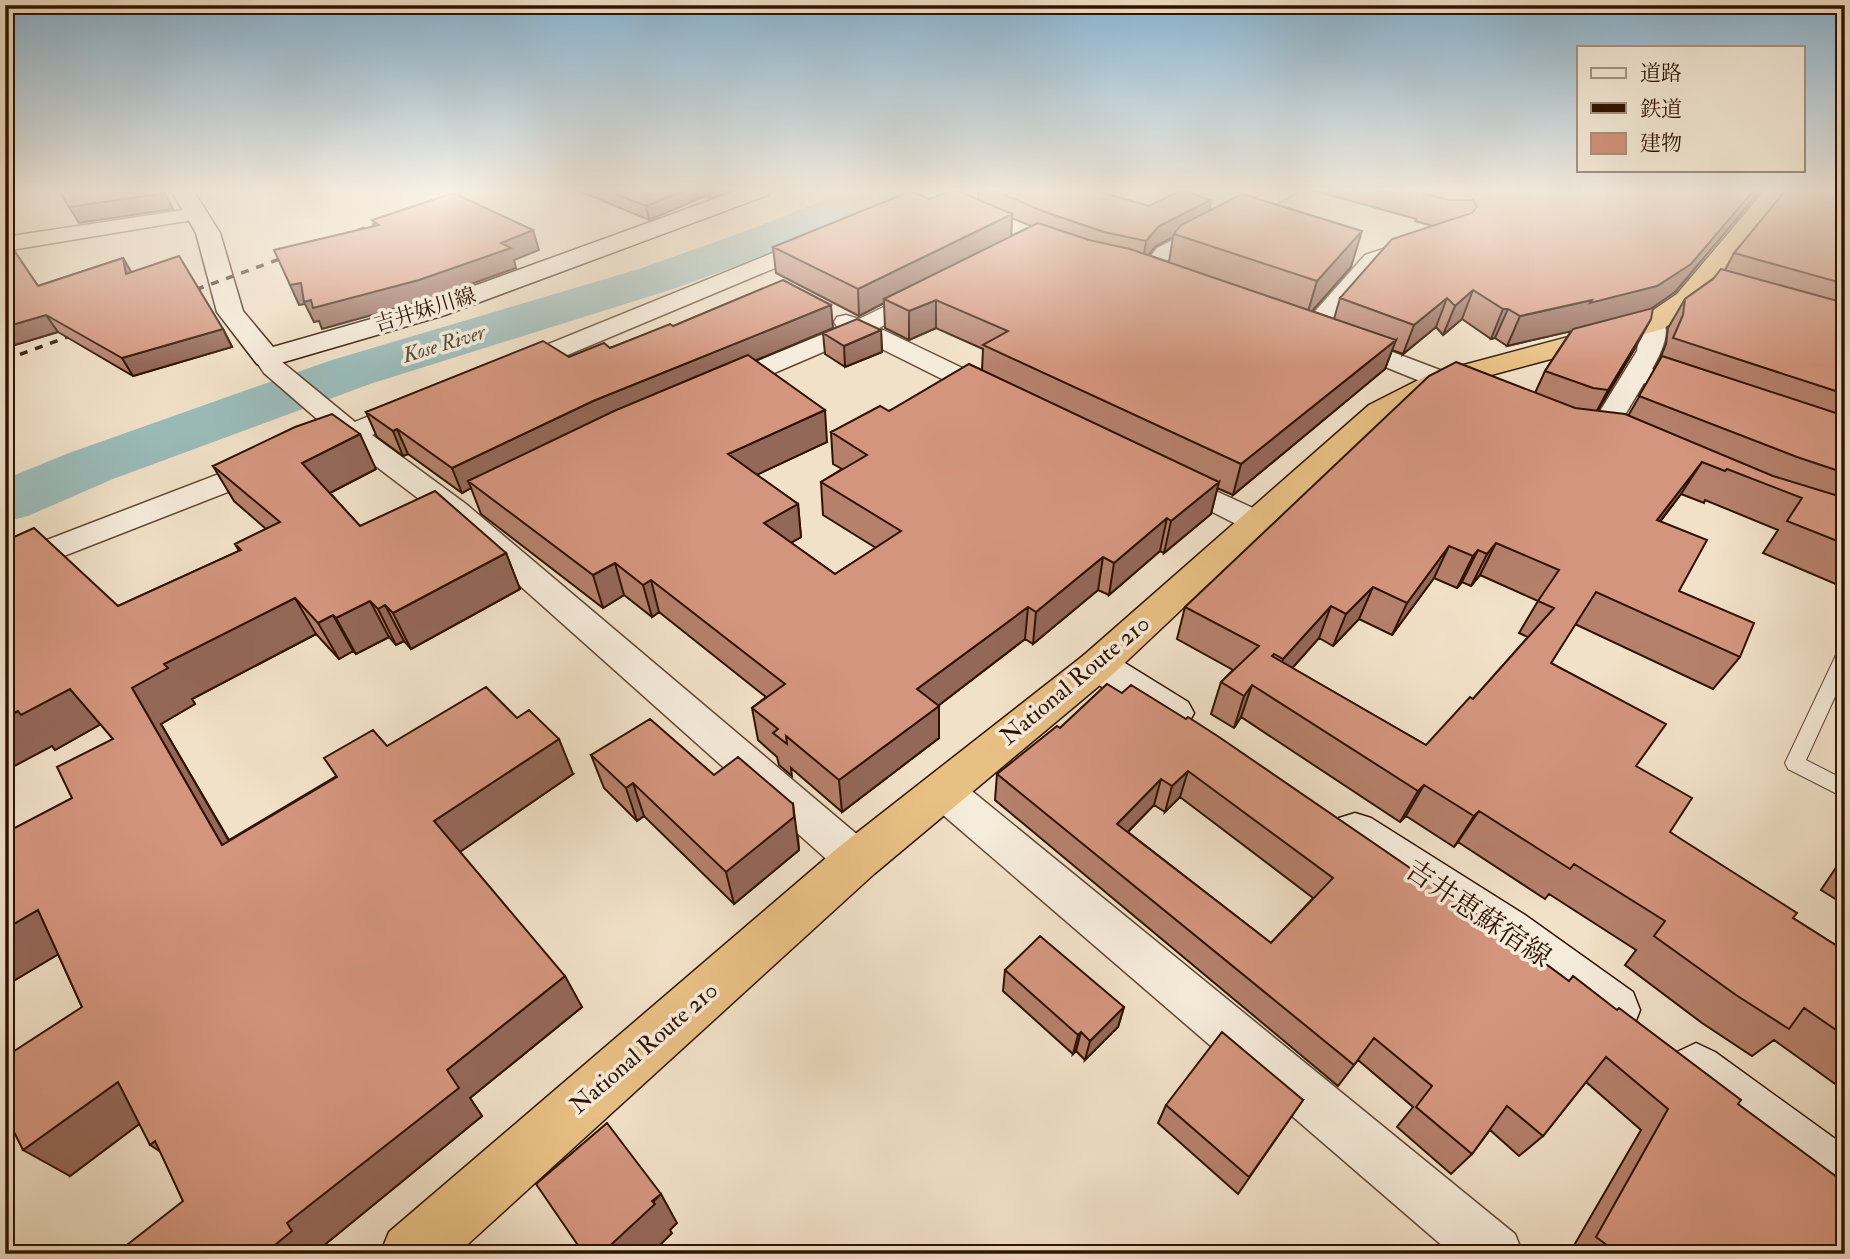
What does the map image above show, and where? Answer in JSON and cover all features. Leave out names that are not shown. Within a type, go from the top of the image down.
[{"type":"highway","name":"National Route 210","points":[[411,1254],[857,860],[1098,665],[1380,411],[1440,380],[1653,323],[1708,288],[1739,249]]},
{"type":"main road","points":[[212,249],[230,312],[270,362]]},
{"type":"main road","name":"吉井妹川線","points":[[270,362],[436,309],[600,249]]},
{"type":"main road","points":[[1098,665],[1209,737]]},
{"type":"main road","name":"吉井恵蘇宿線","points":[[1324,811],[1507,930],[1845,1182]]},
{"type":"street","points":[[490,378],[800,249]]},
{"type":"street","points":[[1148,274],[1166,253],[1174,249]]},
{"type":"street","points":[[1408,249],[1373,261],[1301,327],[1494,401]]},
{"type":"street","points":[[1120,265],[1171,282]]},
{"type":"street","points":[[749,271],[773,284]]},
{"type":"street","points":[[701,395],[858,328],[947,283]]},
{"type":"street","points":[[821,309],[1019,406]]},
{"type":"street","points":[[1570,431],[1613,437],[1637,372],[1650,351],[1653,323]]},
{"type":"street","points":[[270,362],[348,430],[467,505],[857,860]]},
{"type":"street","points":[[1637,372],[1714,399]]},
{"type":"street","points":[[5,568],[348,430],[440,398]]},
{"type":"street","points":[[1143,467],[1255,521]]},
{"type":"street","points":[[942,790],[1495,1254]]},
{"type":"lane","points":[[1845,655],[1795,763],[1845,790]]},
{"type":"building","points":[[5,249],[13,249],[38,286],[123,258],[126,274],[179,256],[223,329],[122,358],[46,315],[5,327]]},
{"type":"building","points":[[509,249],[419,280],[313,308],[311,300],[304,302],[301,283],[290,285],[274,250]]},
{"type":"building","points":[[777,249],[941,249],[858,289]]},
{"type":"building","points":[[986,249],[1129,249],[1396,340],[1241,464],[983,345],[1008,331],[936,300],[909,311],[884,299]]},
{"type":"building","points":[[1219,249],[1346,249],[1317,281]]},
{"type":"building","points":[[1383,249],[1704,249],[1691,264],[1657,286],[1590,303],[1592,300],[1520,316],[1503,309],[1473,290],[1455,306],[1447,298],[1414,325],[1340,298]]},
{"type":"building","points":[[1738,249],[1845,249],[1845,284],[1734,253]]},
{"type":"building","points":[[1721,269],[1845,303],[1845,394],[1673,338],[1683,315],[1685,299],[1713,279]]},
{"type":"building","points":[[783,280],[831,305],[593,401],[452,468],[397,429],[393,431],[366,412],[543,341],[569,357],[604,343],[610,348],[670,324],[673,326]]},
{"type":"building","points":[[1653,308],[1651,319],[1608,390],[1593,388],[1545,371],[1573,329]]},
{"type":"building","points":[[857,319],[881,330],[844,346],[823,333]]},
{"type":"building","points":[[748,355],[825,410],[728,454],[798,504],[764,523],[835,574],[901,531],[821,482],[867,455],[831,432],[880,406],[889,411],[969,364],[1219,482],[1171,521],[1167,518],[1114,563],[1103,557],[1036,612],[1028,607],[917,689],[939,706],[839,780],[786,736],[787,744],[773,733],[778,729],[752,708],[785,684],[651,580],[643,585],[615,563],[593,575],[468,481],[614,411]]},
{"type":"building","points":[[1662,356],[1845,416],[1845,473],[1639,396]]},
{"type":"building","points":[[1456,362],[1575,408],[1625,414],[1773,476],[1845,498],[1845,544],[1787,521],[1802,498],[1702,462],[1657,520],[1707,540],[1679,591],[1754,623],[1740,657],[1596,592],[1551,663],[1666,724],[1636,766],[1692,798],[1670,832],[1797,913],[1793,918],[1845,951],[1845,1036],[1804,1008],[1789,1029],[1654,936],[1665,921],[1574,864],[1570,869],[1479,811],[1474,816],[1424,785],[1418,791],[1252,685],[1244,696],[1221,682],[1259,646],[1185,607],[1429,376]],"holes":[[[1496,543],[1559,570],[1538,601],[1554,608],[1473,699],[1470,697],[1426,745],[1272,656],[1274,654],[1283,659],[1331,606],[1346,614],[1373,587],[1407,603],[1449,546],[1473,556],[1478,550],[1487,554]]]},
{"type":"building","points":[[332,414],[360,434],[302,463],[360,526],[435,491],[506,553],[393,613],[385,605],[378,609],[370,601],[336,618],[333,615],[318,623],[295,598],[164,664],[168,668],[132,688],[222,845],[337,777],[324,758],[373,730],[387,746],[486,687],[517,718],[529,710],[559,739],[434,821],[565,976],[447,1070],[459,1088],[287,1223],[292,1231],[264,1254],[126,1254],[123,1248],[183,1201],[155,1141],[150,1145],[118,1082],[23,1150],[5,1114],[5,1057],[82,1007],[38,910],[5,929],[5,833],[72,798],[57,767],[113,739],[70,689],[21,715],[18,711],[5,717],[5,541],[34,528],[118,606],[241,550],[235,544],[280,522],[213,466],[295,427]]},
{"type":"building","points":[[1107,684],[1122,693],[1131,685],[1219,737],[1432,883],[1434,881],[1569,981],[1573,976],[1617,1010],[1619,1008],[1741,1100],[1738,1104],[1845,1183],[1845,1254],[1619,1254],[1596,1237],[1668,1109],[1606,1057],[1543,1136],[1507,1106],[1472,1154],[1416,1107],[1432,1086],[1374,1038],[1354,1065],[997,774],[1057,726],[1060,728]],"holes":[[[1188,771],[1333,878],[1271,943],[1117,824],[1161,779],[1172,786]]]},
{"type":"building","points":[[650,719],[714,775],[738,757],[793,804],[794,817],[726,872],[633,783],[626,788],[591,755]]},
{"type":"building","points":[[1040,936],[1124,1007],[1090,1041],[1081,1032],[1078,1035],[1005,970]]},
{"type":"building","points":[[1222,1032],[1303,1100],[1249,1177],[1166,1105]]},
{"type":"building","points":[[607,1123],[661,1194],[652,1201],[655,1204],[601,1254],[584,1254],[536,1184]]},
{"type":"waterway","name":"Kose River","points":[[5,502],[91,466],[351,372],[656,279],[740,249]]},
{"type":"railway","points":[[181,295],[296,253]]},
{"type":"railway","points":[[5,360],[86,330]]}]
